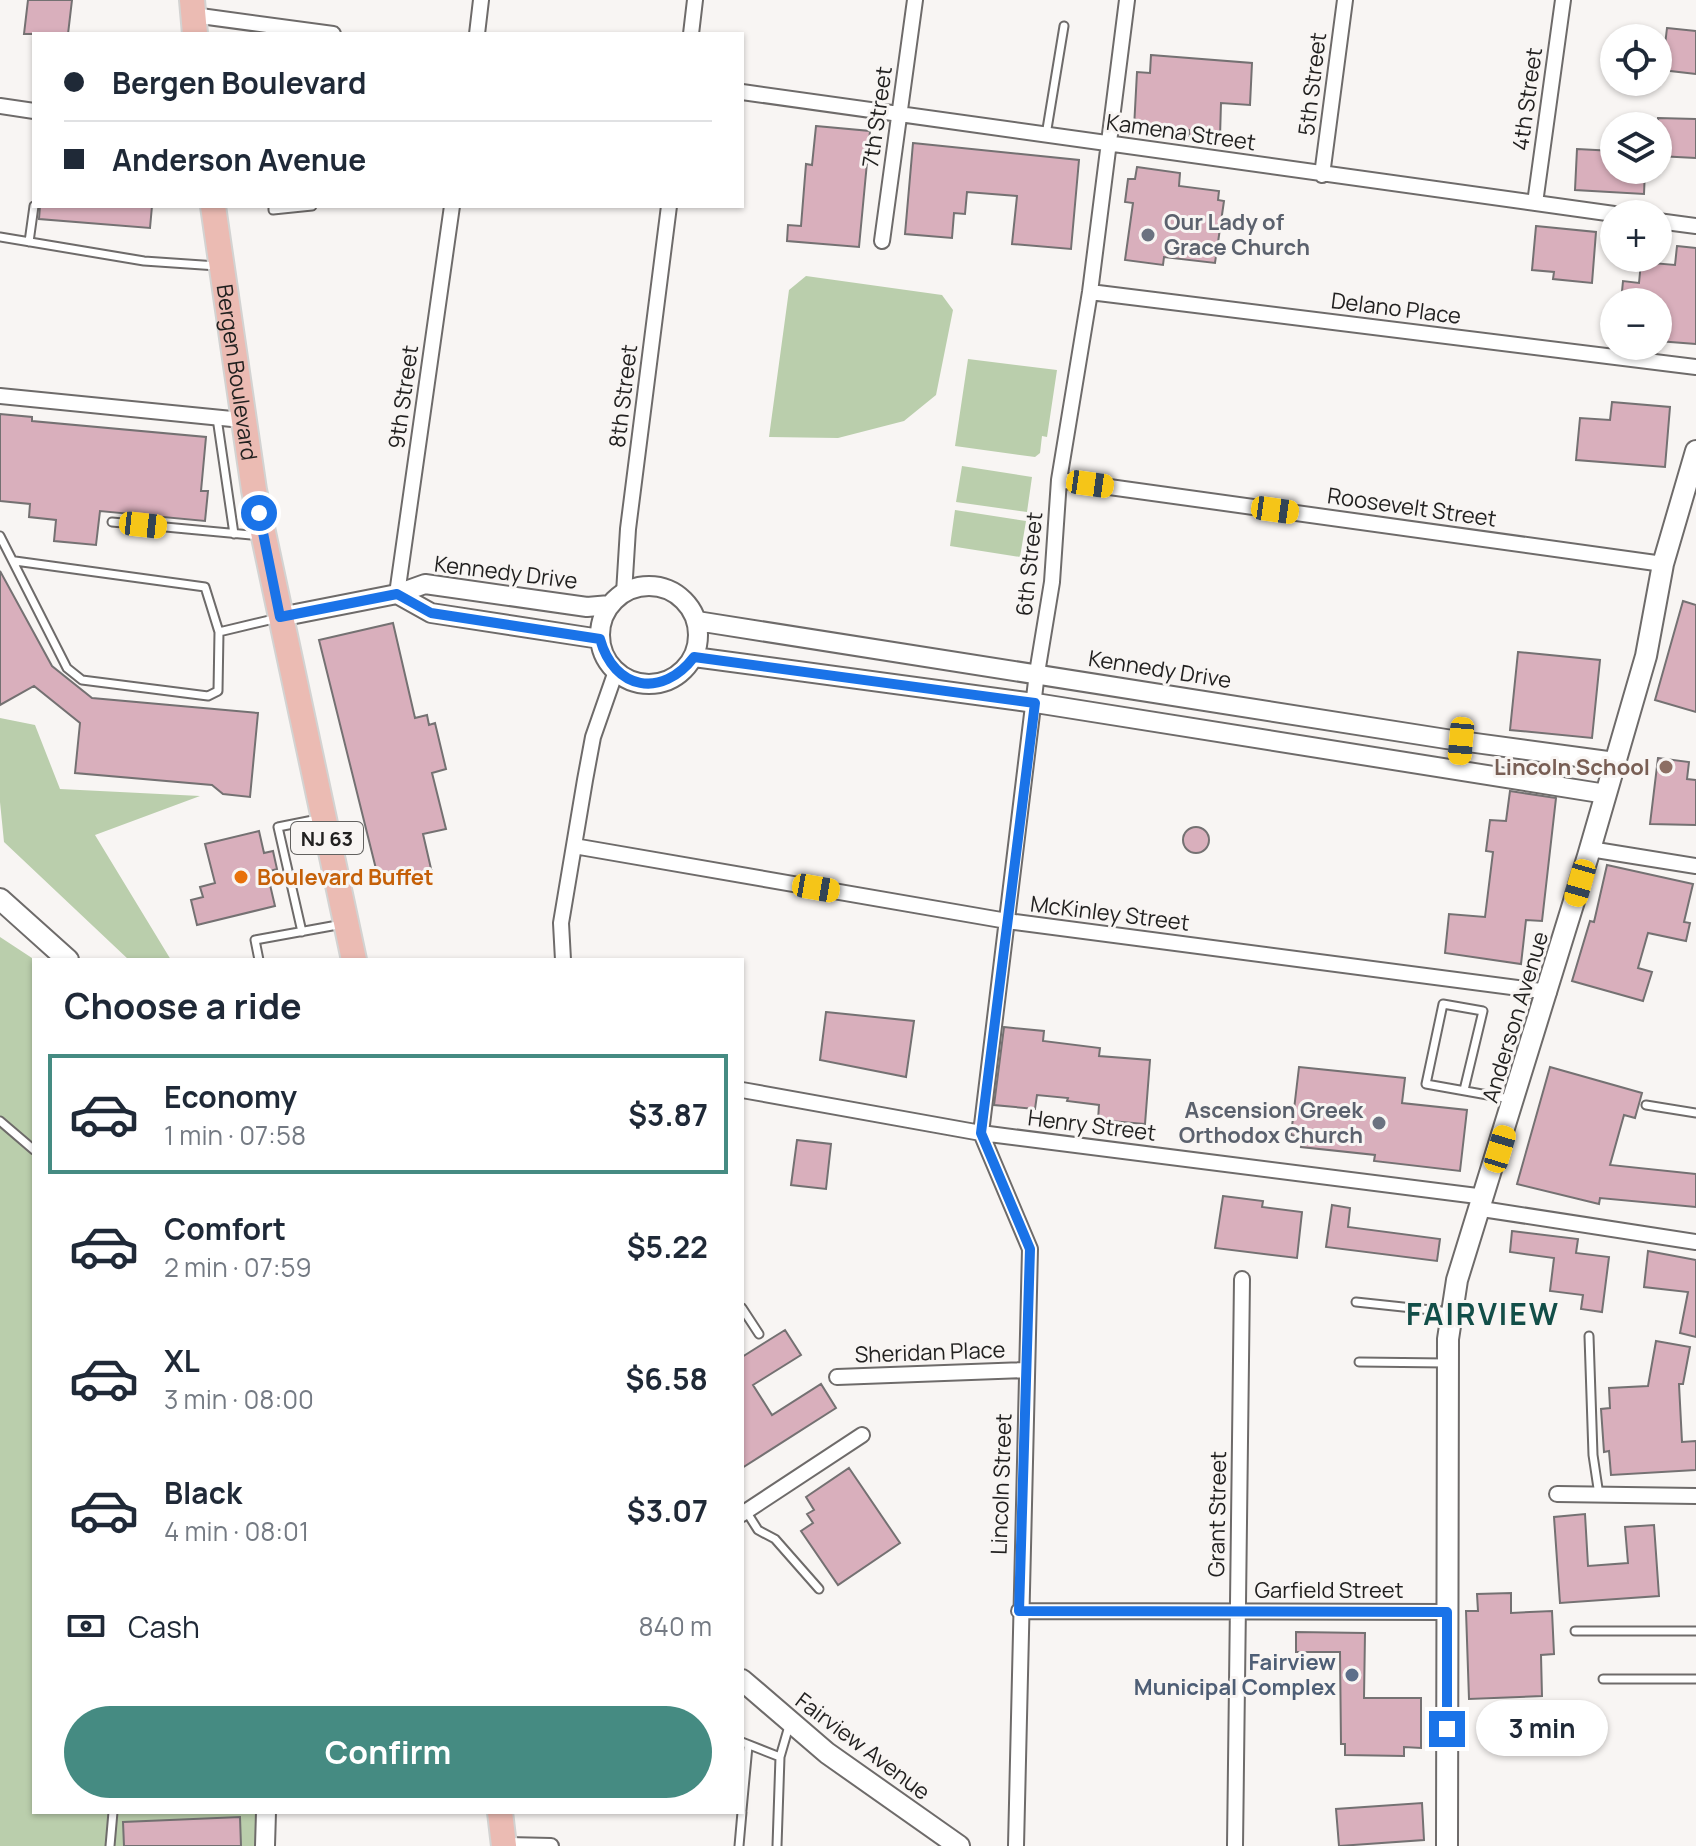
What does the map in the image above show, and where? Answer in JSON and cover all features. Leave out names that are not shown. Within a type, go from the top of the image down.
[{"type":"main road","name":"Bergen Boulevard","points":[[213,208],[242,420],[263,536],[354,958]]},
{"type":"main road","name":"Anderson Avenue","points":[[1447,1846],[1448,1364],[1457,1280],[1549,992],[1646,656],[1663,564],[1696,451]]},
{"type":"main road","points":[[0,899],[66,958]]},
{"type":"main road","name":"Fairview Avenue","points":[[744,1682],[790,1724],[959,1846]]},
{"type":"main road","points":[[500,1814],[504,1845]]},
{"type":"street","points":[[477,32],[481,0]]},
{"type":"street","points":[[691,32],[695,0]]},
{"type":"street","name":"7th Street","points":[[882,241],[915,0]]},
{"type":"street","name":"6th Street","points":[[981,1133],[1037,673],[1052,582],[1059,480],[1090,292],[1127,0]]},
{"type":"street","name":"5th Street","points":[[1322,175],[1345,0]]},
{"type":"street","name":"4th Street","points":[[1535,203],[1563,0]]},
{"type":"street","points":[[194,16],[318,32]]},
{"type":"street","name":"Kamena Street","points":[[744,92],[1600,212]]},
{"type":"street","points":[[0,106],[32,111]]},
{"type":"street","name":"9th Street","points":[[397,594],[452,208]]},
{"type":"street","name":"8th Street","points":[[617,599],[669,208]]},
{"type":"street","points":[[1672,223],[1696,226]]},
{"type":"street","name":"Delano Place","points":[[1090,292],[1696,367]]},
{"type":"street","points":[[0,396],[242,420]]},
{"type":"street","name":"Roosevelt Street","points":[[1059,480],[1663,564]]},
{"type":"street","name":"Kennedy Drive","points":[[280,617],[397,594],[425,584],[587,607],[617,599]]},
{"type":"street","points":[[650,586],[676,593],[689,605],[697,621],[699,639],[694,657],[676,675],[649,684],[631,681],[616,671],[605,657],[600,639],[602,621],[617,599],[650,586]]},
{"type":"street","points":[[397,594],[431,613],[600,639]]},
{"type":"street","name":"Kennedy Drive","points":[[697,621],[1461,741],[1615,762]]},
{"type":"street","points":[[694,657],[1035,703],[1606,794]]},
{"type":"street","points":[[563,958],[561,923],[593,737],[616,671]]},
{"type":"street","points":[[1199,729],[1203,700]]},
{"type":"street","points":[[1325,749],[1327,720]]},
{"type":"street","points":[[1459,770],[1461,741]]},
{"type":"street","name":"McKinley Street","points":[[574,846],[1007,921],[1549,992]]},
{"type":"street","points":[[1590,849],[1696,866]]},
{"type":"street","name":"Henry Street","points":[[744,1090],[981,1133],[1484,1203],[1696,1242]]},
{"type":"street","name":"Lincoln Street","points":[[981,1133],[1030,1249],[1019,1611],[1016,1846]]},
{"type":"street","name":"Grant Street","points":[[1235,1846],[1242,1279]]},
{"type":"street","name":"Sheridan Place","points":[[837,1377],[1026,1370]]},
{"type":"street","points":[[744,1513],[862,1435]]},
{"type":"street","points":[[1557,1494],[1696,1496]]},
{"type":"street","name":"Garfield Street","points":[[1019,1611],[1447,1612]]},
{"type":"street","points":[[265,1846],[266,1814]]},
{"type":"street","points":[[504,1845],[551,1846]]},
{"type":"lane","points":[[1046,135],[1064,26]]},
{"type":"lane","points":[[29,242],[34,208]]},
{"type":"lane","points":[[273,208],[292,208]]},
{"type":"lane","points":[[0,237],[144,261],[219,266]]},
{"type":"lane","points":[[217,418],[234,534]]},
{"type":"lane","points":[[112,522],[263,536]]},
{"type":"lane","points":[[0,536],[67,668],[82,680],[208,696],[218,691],[219,632],[205,587],[15,561]]},
{"type":"lane","points":[[219,632],[280,617]]},
{"type":"lane","points":[[302,932],[278,827],[323,818]]},
{"type":"lane","points":[[259,958],[255,940],[346,924]]},
{"type":"lane","points":[[1464,1090],[1483,1011],[1443,1004],[1426,1084],[1515,1100]]},
{"type":"lane","points":[[1646,1105],[1696,1113]]},
{"type":"lane","points":[[0,1121],[32,1148]]},
{"type":"lane","points":[[1356,1302],[1452,1312]]},
{"type":"lane","points":[[744,1311],[759,1334]]},
{"type":"lane","points":[[1589,1336],[1593,1455],[1599,1495]]},
{"type":"lane","points":[[1359,1362],[1448,1364]]},
{"type":"lane","points":[[744,1513],[758,1530],[775,1539],[819,1589]]},
{"type":"lane","points":[[1575,1631],[1696,1631]]},
{"type":"lane","points":[[1603,1679],[1696,1679]]},
{"type":"lane","points":[[777,1846],[780,1757],[790,1724]]},
{"type":"lane","points":[[744,1766],[745,1744],[780,1757]]},
{"type":"lane","points":[[110,1846],[113,1814]]},
{"type":"lane","points":[[739,1846],[742,1814]]},
{"type":"green space","points":[[806,276],[942,295],[953,310],[936,395],[904,421],[838,438],[769,437],[789,290]]},
{"type":"green space","points":[[968,359],[1057,370],[1047,437],[1042,436],[1040,453],[1035,457],[955,446]]},
{"type":"green space","points":[[962,466],[1032,477],[1027,512],[956,502]]},
{"type":"green space","points":[[955,510],[1026,521],[1020,557],[950,546]]},
{"type":"green space","points":[[0,718],[35,725],[60,789],[200,796],[95,835],[170,958],[127,958],[4,842],[0,802]]},
{"type":"green space","points":[[0,937],[32,958],[32,1814],[259,1814],[258,1846],[0,1846]]},
{"type":"building","points":[[28,0],[72,0],[68,32],[24,34]]},
{"type":"building","points":[[1672,29],[1696,31],[1696,74],[1672,71]]},
{"type":"building","points":[[1151,55],[1252,63],[1250,105],[1221,103],[1220,137],[1189,136],[1189,130],[1134,128],[1137,72],[1150,73]]},
{"type":"building","points":[[1672,118],[1696,119],[1696,158],[1672,157]]},
{"type":"building","points":[[816,126],[870,131],[859,247],[787,241],[788,225],[801,226],[806,164],[812,165]]},
{"type":"building","points":[[913,143],[1079,160],[1071,249],[1012,244],[1017,196],[967,192],[965,214],[954,213],[952,238],[905,234]]},
{"type":"building","points":[[1577,149],[1600,150],[1600,184],[1644,184],[1644,194],[1575,190]]},
{"type":"building","name":"Our Lady of Grace Church","points":[[1137,167],[1180,173],[1179,186],[1219,191],[1218,200],[1224,201],[1215,263],[1164,257],[1163,265],[1125,260],[1133,203],[1125,202],[1128,179],[1135,179]]},
{"type":"building","points":[[40,208],[152,208],[150,228],[39,219]]},
{"type":"building","points":[[1536,226],[1596,232],[1592,283],[1553,279],[1554,272],[1532,270]]},
{"type":"building","points":[[1677,246],[1696,248],[1696,344],[1672,342],[1672,288],[1622,288],[1623,281],[1639,283],[1640,272],[1672,272],[1672,265],[1675,265]]},
{"type":"building","points":[[1612,402],[1670,407],[1665,467],[1576,460],[1580,418],[1610,420]]},
{"type":"building","points":[[0,414],[32,417],[32,421],[206,437],[201,491],[208,491],[205,521],[100,511],[96,545],[54,541],[56,520],[29,517],[30,504],[0,501]]},
{"type":"building","points":[[0,571],[52,666],[92,698],[258,713],[250,797],[223,794],[212,785],[75,773],[80,723],[34,686],[0,705]]},
{"type":"building","points":[[1683,601],[1696,605],[1696,712],[1655,700]]},
{"type":"building","points":[[393,623],[415,718],[427,715],[429,725],[435,723],[446,769],[432,773],[446,829],[423,834],[432,873],[380,885],[319,640]]},
{"type":"building","points":[[1518,652],[1600,660],[1592,738],[1510,730]]},
{"type":"building","points":[[1658,758],[1689,762],[1687,779],[1696,780],[1696,825],[1650,824]]},
{"type":"building","points":[[1510,791],[1556,798],[1542,921],[1526,920],[1521,964],[1445,953],[1449,914],[1485,917],[1493,852],[1486,851],[1490,820],[1506,821]]},
{"type":"building","points":[[1196,827],[1205,831],[1209,840],[1205,849],[1196,853],[1187,849],[1183,840],[1187,831]]},
{"type":"building","name":"Boulevard Buffet","points":[[259,831],[264,853],[273,851],[277,869],[267,872],[275,906],[197,925],[191,900],[203,897],[200,887],[215,883],[205,844]]},
{"type":"building","points":[[1607,865],[1693,884],[1684,922],[1690,923],[1686,941],[1648,933],[1638,968],[1652,972],[1643,1001],[1572,981],[1590,921],[1594,922]]},
{"type":"building","points":[[826,1012],[914,1021],[906,1077],[820,1060]]},
{"type":"building","points":[[1004,1027],[1044,1031],[1043,1041],[1100,1048],[1099,1056],[1150,1060],[1145,1124],[1098,1120],[1099,1105],[1067,1101],[1068,1098],[1037,1095],[1035,1109],[994,1105]]},
{"type":"building","name":"Ascension Greek Orthodox Church","points":[[1299,1067],[1405,1078],[1402,1103],[1467,1110],[1460,1171],[1374,1161],[1375,1155],[1301,1147],[1303,1137],[1291,1135]]},
{"type":"building","points":[[1550,1067],[1642,1093],[1635,1118],[1624,1115],[1610,1165],[1696,1174],[1696,1207],[1600,1198],[1599,1204],[1517,1184]]},
{"type":"building","points":[[797,1140],[831,1144],[826,1189],[791,1185]]},
{"type":"building","points":[[1223,1196],[1263,1201],[1262,1207],[1302,1212],[1297,1258],[1215,1248]]},
{"type":"building","points":[[1332,1205],[1350,1208],[1348,1227],[1440,1239],[1437,1261],[1326,1247]]},
{"type":"building","points":[[1512,1231],[1578,1239],[1576,1253],[1609,1257],[1602,1312],[1581,1309],[1583,1295],[1550,1291],[1554,1258],[1510,1252]]},
{"type":"building","points":[[1648,1251],[1696,1260],[1696,1337],[1680,1333],[1688,1292],[1644,1287]]},
{"type":"building","points":[[785,1330],[801,1355],[753,1385],[772,1415],[821,1384],[836,1408],[744,1467],[744,1356]]},
{"type":"building","points":[[1656,1341],[1690,1347],[1683,1384],[1679,1384],[1682,1442],[1696,1441],[1696,1470],[1611,1475],[1609,1451],[1604,1452],[1601,1409],[1610,1408],[1609,1388],[1648,1386]]},
{"type":"building","points":[[849,1468],[900,1543],[838,1585],[801,1531],[813,1523],[807,1514],[814,1510],[806,1497]]},
{"type":"building","points":[[1585,1514],[1588,1566],[1628,1563],[1625,1527],[1654,1525],[1659,1596],[1560,1603],[1554,1517]]},
{"type":"building","points":[[1511,1593],[1511,1613],[1552,1611],[1554,1654],[1541,1655],[1542,1696],[1469,1699],[1466,1611],[1478,1611],[1477,1594]]},
{"type":"building","name":"Fairview Municipal Complex","points":[[1296,1632],[1365,1633],[1364,1698],[1421,1698],[1421,1748],[1404,1747],[1404,1756],[1345,1755],[1345,1744],[1341,1744],[1340,1652],[1296,1652]]},
{"type":"building","points":[[1422,1803],[1424,1840],[1339,1846],[1336,1809]]},
{"type":"building","points":[[240,1817],[241,1846],[124,1846],[123,1822]]},
{"type":"place","name":"Our Lady of Grace Church","points":[[1148,235]]},
{"type":"place","name":"Lincoln School","points":[[1666,767]]},
{"type":"place","name":"Boulevard Buffet","points":[[241,877]]},
{"type":"place","name":"Ascension Greek Orthodox Church","points":[[1379,1123]]},
{"type":"place","name":"Fairview Municipal Complex","points":[[1352,1675]]},
{"type":"district","name":"FAIRVIEW","points":[[1483,1313]]},
{"type":"route","points":[[259,513],[280,617],[397,594],[431,613],[600,639],[605,657],[616,671],[631,681],[649,684],[667,681],[683,671],[694,657],[1035,703],[981,1133],[1030,1249],[1019,1611],[1447,1612],[1447,1729]]}]
